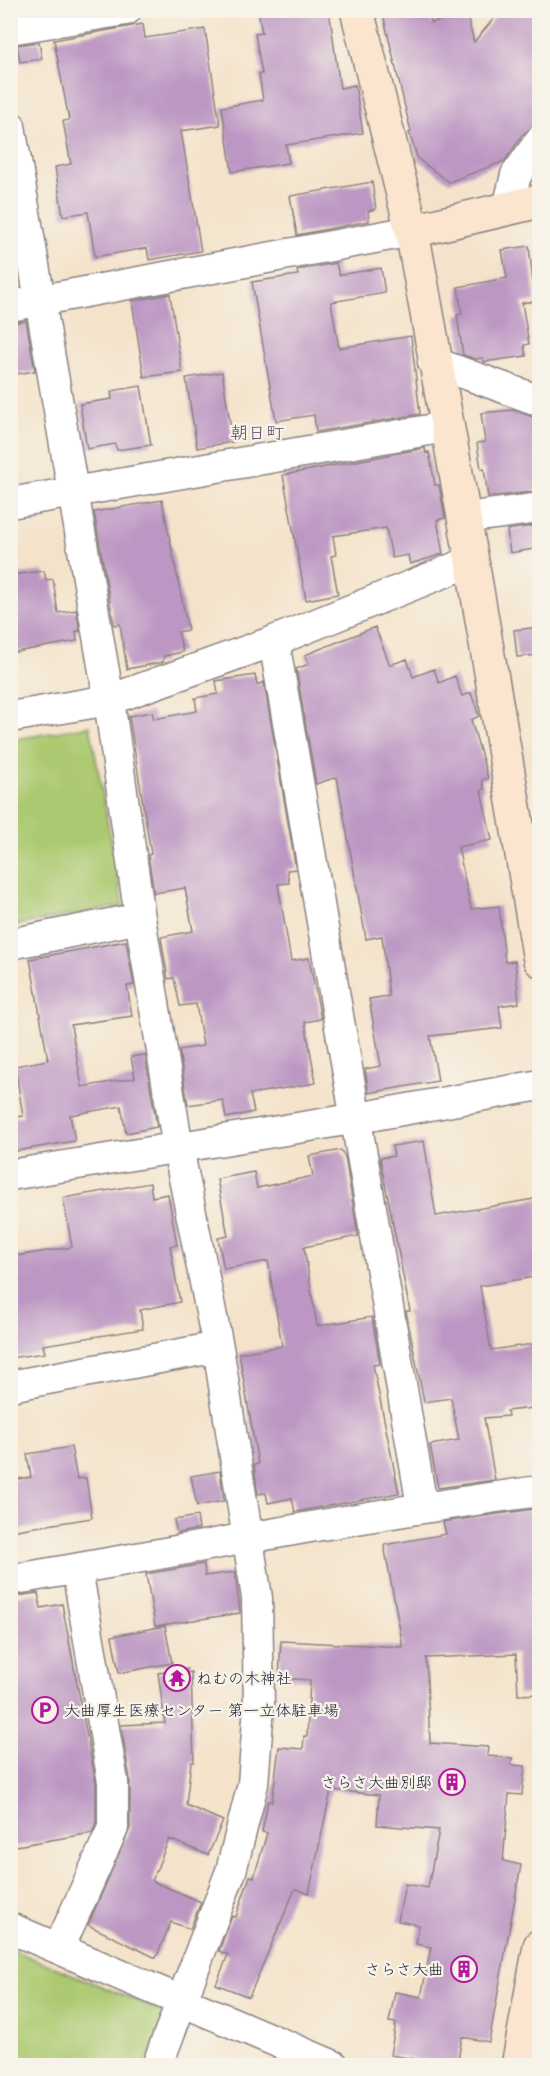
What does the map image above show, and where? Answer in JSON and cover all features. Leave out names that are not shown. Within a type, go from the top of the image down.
[{"type":"street","points":[[10,29],[126,10]]},
{"type":"street","points":[[357,10],[412,231],[472,561],[540,960]]},
{"type":"street","points":[[10,126],[25,304],[72,492],[109,700],[178,1148],[218,1347],[250,1540],[257,1598],[259,1706],[253,1784],[231,1870],[181,1998],[158,2066]]},
{"type":"street","points":[[508,208],[516,175],[540,141]]},
{"type":"street","points":[[25,304],[412,231],[540,201]]},
{"type":"street","points":[[434,362],[540,401]]},
{"type":"street","points":[[10,503],[446,427]]},
{"type":"street","points":[[464,518],[540,508]]},
{"type":"street","points":[[10,717],[109,700],[274,640],[472,561]]},
{"type":"street","points":[[274,640],[358,1118],[422,1506]]},
{"type":"street","points":[[10,944],[141,918]]},
{"type":"street","points":[[10,1175],[358,1118],[540,1085]]},
{"type":"street","points":[[10,1386],[218,1347]]},
{"type":"street","points":[[10,1580],[250,1540],[422,1506],[540,1491]]},
{"type":"street","points":[[59,1948],[113,1828],[113,1782],[77,1569]]},
{"type":"street","points":[[10,1928],[181,1998],[334,2066]]},
{"type":"street","points":[[518,2066],[540,1946]]},
{"type":"green space","points":[[90,726],[123,906],[11,926],[11,740]]},
{"type":"green space","points":[[10,1949],[167,2013],[145,2065],[11,2065]]},
{"type":"building","points":[[258,10],[329,10],[340,88],[355,85],[363,133],[286,145],[289,163],[232,172],[222,107],[263,100],[259,74],[262,74],[255,34],[262,33]]},
{"type":"building","points":[[382,10],[428,10],[431,23],[466,13],[474,42],[501,10],[540,10],[540,122],[522,135],[505,161],[449,182],[418,159],[409,133],[411,132]]},
{"type":"building","points":[[143,24],[145,38],[205,29],[220,125],[181,131],[201,251],[149,260],[147,248],[95,257],[88,212],[63,216],[55,167],[71,164],[63,121],[69,120],[54,40]]},
{"type":"building","points":[[39,42],[42,59],[20,62],[17,45]]},
{"type":"building","points":[[372,182],[376,209],[368,211],[369,221],[297,235],[290,196]]},
{"type":"building","points":[[529,246],[535,301],[522,303],[529,344],[524,345],[526,356],[484,362],[483,358],[475,359],[463,355],[457,315],[462,314],[458,287],[507,278],[502,250]]},
{"type":"building","points":[[336,263],[339,275],[381,268],[385,293],[331,302],[339,348],[411,336],[420,414],[316,432],[314,415],[276,421],[252,282],[298,275],[297,270]]},
{"type":"building","points":[[170,294],[182,372],[144,377],[132,301]]},
{"type":"building","points":[[26,321],[35,371],[10,375],[10,323]]},
{"type":"building","points":[[222,372],[233,442],[197,448],[186,378]]},
{"type":"building","points":[[141,386],[151,445],[117,450],[115,444],[87,449],[80,404],[112,399],[111,391]]},
{"type":"building","points":[[513,410],[533,417],[535,434],[540,434],[540,491],[488,497],[484,468],[481,469],[477,443],[485,442],[481,413]]},
{"type":"building","points":[[425,448],[426,453],[429,452],[435,485],[439,485],[445,518],[437,520],[443,554],[410,564],[408,555],[392,558],[386,528],[333,536],[336,555],[331,556],[338,594],[306,600],[283,475]]},
{"type":"building","points":[[162,500],[188,630],[178,632],[183,652],[164,656],[163,662],[127,669],[120,624],[114,625],[94,512]]},
{"type":"building","points":[[540,525],[540,548],[510,553],[507,530]]},
{"type":"building","points":[[44,571],[46,580],[53,579],[58,613],[76,610],[80,631],[76,631],[77,641],[10,653],[10,575]]},
{"type":"building","points":[[375,627],[390,665],[407,659],[413,677],[434,669],[439,683],[455,676],[462,696],[471,693],[479,716],[471,720],[488,778],[482,780],[484,789],[481,790],[492,840],[458,847],[471,909],[499,906],[505,962],[515,961],[519,1003],[499,1006],[502,1028],[430,1036],[438,1081],[369,1093],[365,1069],[381,1066],[369,999],[389,996],[382,936],[366,939],[337,777],[316,784],[296,669],[309,664],[305,655]]},
{"type":"building","points":[[540,627],[540,655],[517,657],[514,630]]},
{"type":"building","points":[[255,675],[257,685],[264,682],[296,869],[287,870],[289,883],[278,884],[291,961],[309,958],[321,1019],[305,1022],[316,1083],[250,1094],[254,1112],[226,1118],[223,1100],[188,1105],[179,1050],[203,1046],[196,1004],[180,1006],[174,978],[168,979],[161,937],[193,931],[185,888],[154,893],[148,855],[151,854],[129,716],[152,712],[154,719],[197,711],[195,698],[218,694],[216,681]]},
{"type":"building","points":[[126,941],[134,985],[127,986],[132,1016],[71,1025],[82,1087],[135,1078],[131,1057],[145,1055],[157,1127],[126,1133],[121,1106],[70,1115],[75,1141],[10,1152],[10,1118],[23,1116],[15,1066],[48,1060],[30,959]]},
{"type":"building","points":[[424,1141],[436,1216],[540,1198],[540,1276],[480,1286],[491,1350],[540,1343],[540,1407],[507,1411],[508,1416],[484,1418],[495,1480],[438,1488],[430,1445],[459,1440],[451,1398],[424,1402],[406,1311],[410,1311],[380,1158],[394,1156],[392,1146]]},
{"type":"building","points":[[341,1150],[345,1157],[358,1236],[304,1247],[317,1326],[372,1317],[380,1364],[373,1365],[399,1493],[295,1512],[292,1498],[268,1503],[266,1493],[258,1494],[254,1465],[258,1464],[239,1353],[282,1346],[268,1261],[224,1269],[218,1238],[228,1236],[217,1179],[254,1172],[257,1188],[313,1176],[309,1156]]},
{"type":"building","points":[[150,1183],[152,1197],[168,1194],[177,1245],[170,1246],[180,1302],[140,1310],[143,1329],[43,1345],[45,1353],[10,1358],[10,1257],[72,1247],[63,1198]]},
{"type":"building","points":[[71,1447],[77,1479],[86,1478],[92,1518],[10,1531],[10,1480],[31,1477],[27,1454]]},
{"type":"building","points":[[220,1471],[224,1501],[197,1506],[191,1476]]},
{"type":"building","points":[[540,1508],[540,1694],[518,1695],[516,1654],[426,1658],[430,1743],[488,1747],[487,1756],[512,1758],[511,1765],[525,1766],[522,1795],[509,1794],[503,1861],[521,1865],[489,2042],[462,2037],[457,2066],[390,2055],[396,2023],[389,2022],[395,1992],[421,1997],[431,1947],[416,1944],[419,1925],[398,1921],[405,1884],[428,1888],[439,1830],[377,1825],[379,1795],[331,1790],[309,1893],[295,1889],[249,1997],[216,1984],[228,1955],[219,1951],[232,1916],[236,1917],[250,1876],[254,1877],[267,1833],[262,1832],[268,1801],[272,1802],[279,1747],[303,1749],[304,1736],[307,1736],[310,1680],[279,1678],[281,1641],[403,1647],[384,1545],[446,1534],[443,1522]]},
{"type":"building","points":[[197,1516],[199,1529],[177,1533],[174,1520]]},
{"type":"building","points":[[204,1564],[205,1576],[235,1572],[240,1613],[155,1626],[146,1574]]},
{"type":"building","name":"大曲厚生医療センター 第一立体駐車場","points":[[38,1593],[41,1608],[62,1604],[96,1783],[96,1824],[92,1833],[10,1847],[10,1597]]},
{"type":"building","points":[[165,1626],[172,1663],[119,1673],[112,1636]]},
{"type":"building","points":[[187,1669],[187,1673],[191,1672],[194,1762],[191,1762],[186,1805],[223,1821],[208,1855],[169,1839],[152,1881],[201,1902],[190,1929],[171,1922],[156,1958],[88,1925],[130,1828],[130,1779],[121,1725],[165,1723],[158,1673]]},
{"type":"place","name":"ねむの木神社","points":[[177,1678]]},
{"type":"place","name":"大曲厚生医療センター 第一立体駐車場","points":[[45,1710]]},
{"type":"place","name":"さらさ大曲別邸","points":[[452,1782]]},
{"type":"place","name":"さらさ大曲","points":[[464,1969]]},
{"type":"district","name":"朝日町","points":[[257,432]]}]
